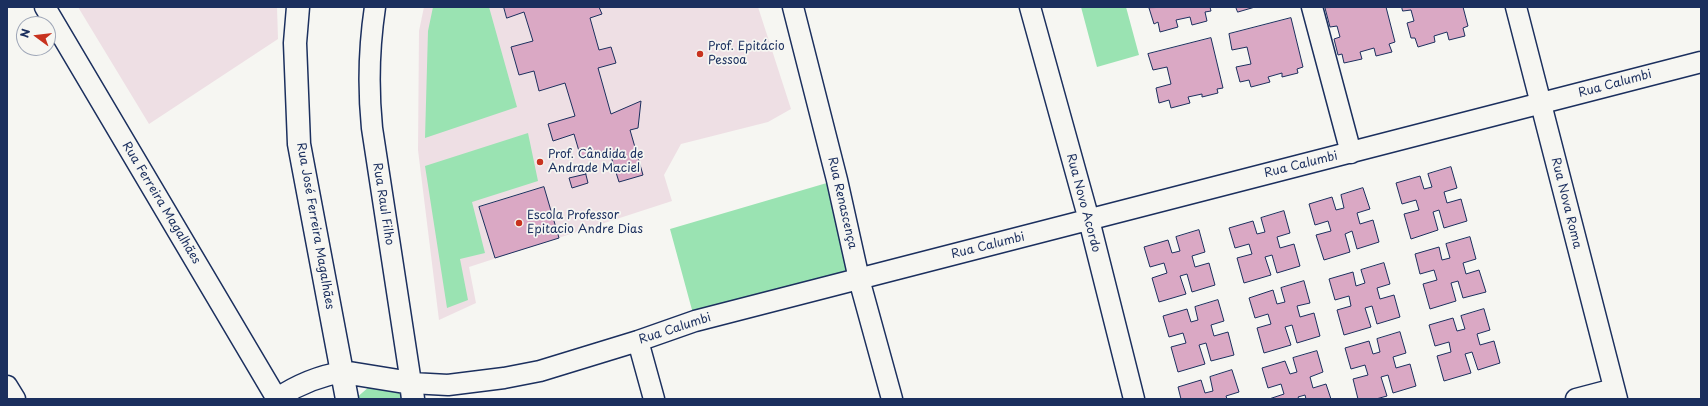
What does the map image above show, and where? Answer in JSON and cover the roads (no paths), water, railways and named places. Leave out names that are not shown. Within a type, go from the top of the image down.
[{"type":"main road","name":"Rua José Ferreira Magalhães","points":[[298,7],[295,43],[299,144],[347,399]]},
{"type":"main road","name":"Rua Calumbi","points":[[343,372],[412,391]]},
{"type":"street","name":"Rua Ferreira Magalhães","points":[[45,7],[276,399]]},
{"type":"street","name":"Rua Raul Filho","points":[[375,7],[370,56],[369,98],[372,128],[412,391]]},
{"type":"street","name":"Rua Renascença","points":[[793,7],[837,180],[859,279],[892,399]]},
{"type":"street","name":"Rua Novo Acordo","points":[[1030,7],[1089,220],[1134,399]]},
{"type":"street","points":[[1312,7],[1351,153]]},
{"type":"street","name":"Rua Nova Roma","points":[[1516,7],[1615,394]]},
{"type":"street","name":"Rua Calumbi","points":[[412,391],[504,378],[540,371],[638,341],[695,321],[1701,62]]},
{"type":"street","points":[[638,341],[654,399]]},
{"type":"street","name":"Rua Calumbi","points":[[276,399],[293,388],[316,378],[343,372]]},
{"type":"street","points":[[7,386],[15,399]]},
{"type":"street","points":[[1576,399],[1615,394]]},
{"type":"place","name":"Prof. Epitácio Pessoa","points":[[700,54]]},
{"type":"place","name":"Prof. Cândida de Andrade Maciel","points":[[540,162]]},
{"type":"place","name":"Escola Professor Epitacio Andre Dias","points":[[519,223]]}]
